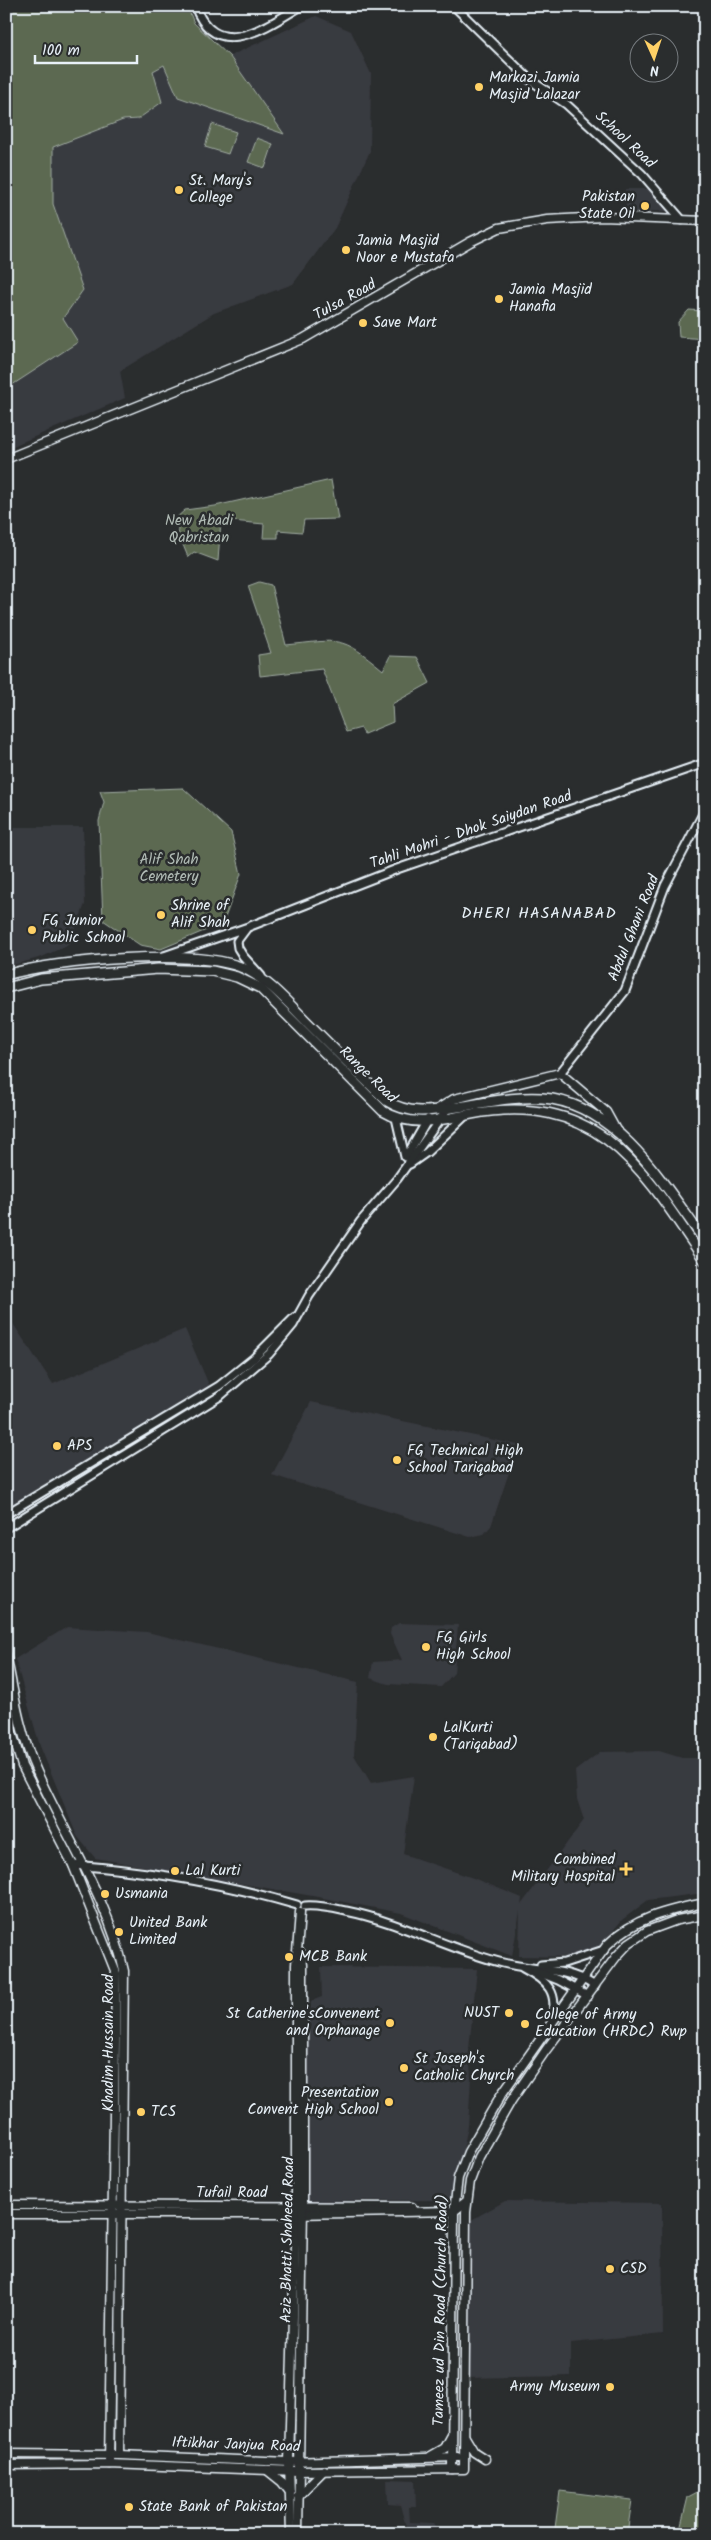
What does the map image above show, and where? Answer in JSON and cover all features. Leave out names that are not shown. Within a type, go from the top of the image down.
[{"type":"main road","name":"Tulsa Road","points":[[6,459],[303,339],[470,242],[499,228],[547,220],[603,217],[705,221]]},
{"type":"main road","points":[[6,976],[50,966],[96,960],[188,959],[232,964],[250,972],[271,986],[387,1101],[408,1111],[435,1110],[502,1100],[553,1100],[582,1110],[617,1132]]},
{"type":"main road","name":"Range Road","points":[[6,988],[41,979],[158,968],[212,970],[237,977],[260,988],[383,1111],[396,1118],[404,1121],[427,1121],[507,1109],[539,1110],[568,1118],[596,1131],[636,1164],[705,1261]]},
{"type":"main road","points":[[435,1110],[454,1099],[560,1074],[606,1112],[617,1132],[651,1169],[705,1241]]},
{"type":"main road","name":"Khadim Hussain Road","points":[[6,1654],[22,1734],[36,1771],[82,1865],[120,1950],[124,1971],[119,2209],[113,2215],[109,2464]]},
{"type":"main road","name":"Khadim Hussain Road","points":[[6,1712],[22,1766],[73,1864],[116,1973],[119,2209],[119,2455]]},
{"type":"main road","name":"Tameez ud Din Road (Church Road)","points":[[452,2469],[456,2206],[458,2178],[468,2152],[501,2095],[604,1950],[627,1928],[640,1921],[674,1909],[705,1904]]},
{"type":"main road","name":"Aziz Bhatti Shaheed Road","points":[[298,2462],[299,2211],[296,1965],[300,1946],[301,1908]]},
{"type":"main road","name":"Tameez ud Din Road (Church Road)","points":[[464,2469],[467,2200],[470,2181],[479,2157],[511,2101],[546,2050],[629,1943],[647,1931],[677,1920],[705,1915]]},
{"type":"main road","points":[[466,2224],[456,2206],[467,2200]]},
{"type":"main road","name":"Tufail Road","points":[[6,2205],[119,2209],[299,2211],[456,2206]]},
{"type":"main road","name":"Tufail Road","points":[[299,2211],[456,2206]]},
{"type":"main road","name":"Aziz Bhatti Shaheed Road","points":[[298,2534],[292,2467],[299,2211]]},
{"type":"main road","points":[[6,2214],[113,2215]]},
{"type":"main road","points":[[427,2458],[445,2448],[452,2435]]},
{"type":"main road","points":[[464,2435],[474,2452],[485,2459]]},
{"type":"main road","name":"Iftikhar Janjua Road","points":[[6,2454],[119,2455],[324,2470],[464,2469]]},
{"type":"main road","name":"Iftikhar Janjua Road","points":[[6,2465],[109,2464],[266,2469],[292,2467],[298,2462],[464,2457]]},
{"type":"main road","points":[[266,2469],[294,2494],[324,2470]]},
{"type":"main road","name":"Aziz Bhatti Shaheed Road","points":[[291,2534],[294,2494]]},
{"type":"street","points":[[194,6],[204,25],[214,34],[238,37],[252,34],[273,24],[301,6]]},
{"type":"street","name":"School Road","points":[[454,6],[530,80],[566,104],[642,174],[682,220]]},
{"type":"street","name":"Tahli Mohri - Dhok Saiydan Road","points":[[157,959],[248,927],[397,869],[705,763]]},
{"type":"street","name":"Abdul Ghani Road","points":[[560,1074],[625,991],[665,886],[705,810]]},
{"type":"street","points":[[248,927],[237,941],[238,948],[271,986]]},
{"type":"street","points":[[6,1528],[220,1396],[269,1354],[299,1314],[361,1221],[406,1167],[448,1108]]},
{"type":"street","points":[[406,1157],[435,1110]]},
{"type":"street","points":[[406,1167],[427,1152],[466,1115]]},
{"type":"street","points":[[396,1118],[406,1157],[406,1167]]},
{"type":"street","points":[[6,1514],[219,1386],[254,1358],[277,1332],[299,1314]]},
{"type":"street","points":[[73,1864],[157,1873],[256,1892],[301,1908],[316,1905],[367,1915],[502,1963],[558,1971],[584,1979],[595,1986]]},
{"type":"street","points":[[520,1966],[564,1963],[604,1950]]},
{"type":"street","points":[[520,1966],[558,1980],[588,1996]]},
{"type":"street","points":[[520,1966],[541,1978],[550,1989],[555,2008],[550,2025]]},
{"type":"shaded area","name":"St. Mary's College","points":[[6,6],[187,6],[194,23],[230,56],[316,16],[351,31],[371,74],[370,151],[335,228],[293,284],[214,313],[120,371],[125,398],[6,449]]},
{"type":"shaded area","name":"Pakistan State Oil","points":[[625,189],[651,189],[668,211],[626,212]]},
{"type":"shaded area","points":[[6,827],[83,827],[85,904],[70,944],[42,957],[6,967]]},
{"type":"shaded area","name":"APS","points":[[6,1313],[53,1384],[185,1329],[209,1385],[6,1508]]},
{"type":"shaded area","name":"FG Technical High School Tariqabad","points":[[311,1402],[518,1445],[491,1526],[484,1534],[470,1537],[272,1475]]},
{"type":"shaded area","name":"FG Girls High School","points":[[399,1623],[458,1625],[454,1673],[441,1687],[388,1684],[370,1678],[373,1662],[402,1660],[390,1634],[391,1628]]},
{"type":"shaded area","points":[[67,1627],[147,1632],[358,1682],[354,1755],[371,1783],[414,1776],[403,1854],[473,1878],[522,1898],[521,1905],[584,1820],[577,1799],[575,1771],[600,1752],[659,1751],[682,1758],[705,1758],[705,1893],[648,1900],[622,1920],[601,1945],[580,1957],[519,1956],[520,1911],[512,1956],[401,1913],[95,1858],[77,1836],[40,1746],[15,1659]]},
{"type":"shaded area","name":"Presentation Convent High School","points":[[321,1967],[477,1969],[469,2049],[471,2078],[468,2126],[453,2197],[448,2200],[307,2201],[308,2045],[311,2001],[322,1997]]},
{"type":"shaded area","points":[[505,2201],[662,2203],[663,2334],[571,2343],[571,2376],[464,2378],[466,2223]]},
{"type":"shaded area","points":[[387,2479],[415,2480],[416,2507],[409,2507],[410,2522],[433,2523],[440,2534],[408,2534],[400,2505],[388,2504]]},
{"type":"green space","points":[[6,6],[187,6],[194,23],[230,57],[284,134],[178,97],[164,65],[153,71],[162,102],[138,119],[123,120],[53,147],[53,204],[83,290],[63,318],[78,342],[6,389]]},
{"type":"green space","points":[[212,124],[236,132],[228,154],[205,147]]},
{"type":"green space","points":[[257,138],[273,144],[265,168],[248,162]]},
{"type":"green space","points":[[689,310],[705,311],[705,339],[679,337],[678,322]]},
{"type":"green space","name":"New Abadi Qabristan","points":[[331,480],[338,519],[304,520],[302,532],[278,530],[278,538],[263,538],[264,524],[221,520],[218,561],[194,552],[188,557],[175,519],[185,510],[215,506]]},
{"type":"green space","points":[[259,582],[271,585],[286,645],[329,641],[338,642],[357,650],[383,670],[390,656],[417,657],[430,683],[392,704],[393,722],[364,734],[361,728],[346,732],[322,669],[260,676],[258,655],[271,653],[248,586]]},
{"type":"green space","name":"Alif Shah Cemetery","points":[[183,788],[231,832],[241,874],[223,923],[161,949],[140,945],[103,920],[99,821],[104,802],[100,791]]},
{"type":"green space","points":[[705,2488],[705,2534],[679,2534],[688,2497]]},
{"type":"green space","points":[[560,2491],[632,2500],[627,2534],[600,2534],[555,2528]]},
{"type":"place","name":"Markazi Jamia Masjid Lalazar","points":[[479,87]]},
{"type":"place","name":"St. Mary's College","points":[[179,190]]},
{"type":"place","name":"Pakistan State Oil","points":[[645,206]]},
{"type":"place","name":"Jamia Masjid Noor e Mustafa","points":[[346,250]]},
{"type":"place","name":"Jamia Masjid Hanafia","points":[[499,299]]},
{"type":"place","name":"Save Mart","points":[[363,323]]},
{"type":"place","name":"Shrine of Alif Shah","points":[[161,915]]},
{"type":"place","name":"FG Junior Public School","points":[[32,930]]},
{"type":"place","name":"APS","points":[[57,1446]]},
{"type":"place","name":"FG Technical High School Tariqabad","points":[[397,1460]]},
{"type":"place","name":"FG Girls High School","points":[[426,1647]]},
{"type":"place","name":"LalKurti (Tariqabad)","points":[[433,1737]]},
{"type":"place","name":"Combined Military Hospital","points":[[626,1869]]},
{"type":"place","name":"Lal Kurti","points":[[175,1871]]},
{"type":"place","name":"Usmania","points":[[105,1894]]},
{"type":"place","name":"United Bank Limited","points":[[119,1932]]},
{"type":"place","name":"MCB Bank","points":[[289,1957]]},
{"type":"place","name":"NUST","points":[[509,2013]]},
{"type":"place","name":"St Catherine'sConvenent and Orphanage","points":[[390,2023]]},
{"type":"place","name":"College of Army Education (HRDC) Rwp","points":[[525,2024]]},
{"type":"place","name":"St Joseph's Catholic Chyrch","points":[[404,2068]]},
{"type":"place","name":"Presentation Convent High School","points":[[389,2102]]},
{"type":"place","name":"TCS","points":[[141,2112]]},
{"type":"place","name":"CSD","points":[[610,2269]]},
{"type":"place","name":"Army Museum","points":[[610,2387]]},
{"type":"place","name":"State Bank of Pakistan","points":[[129,2507]]},
{"type":"district","name":"DHERI HASANABAD","points":[[539,913]]}]
